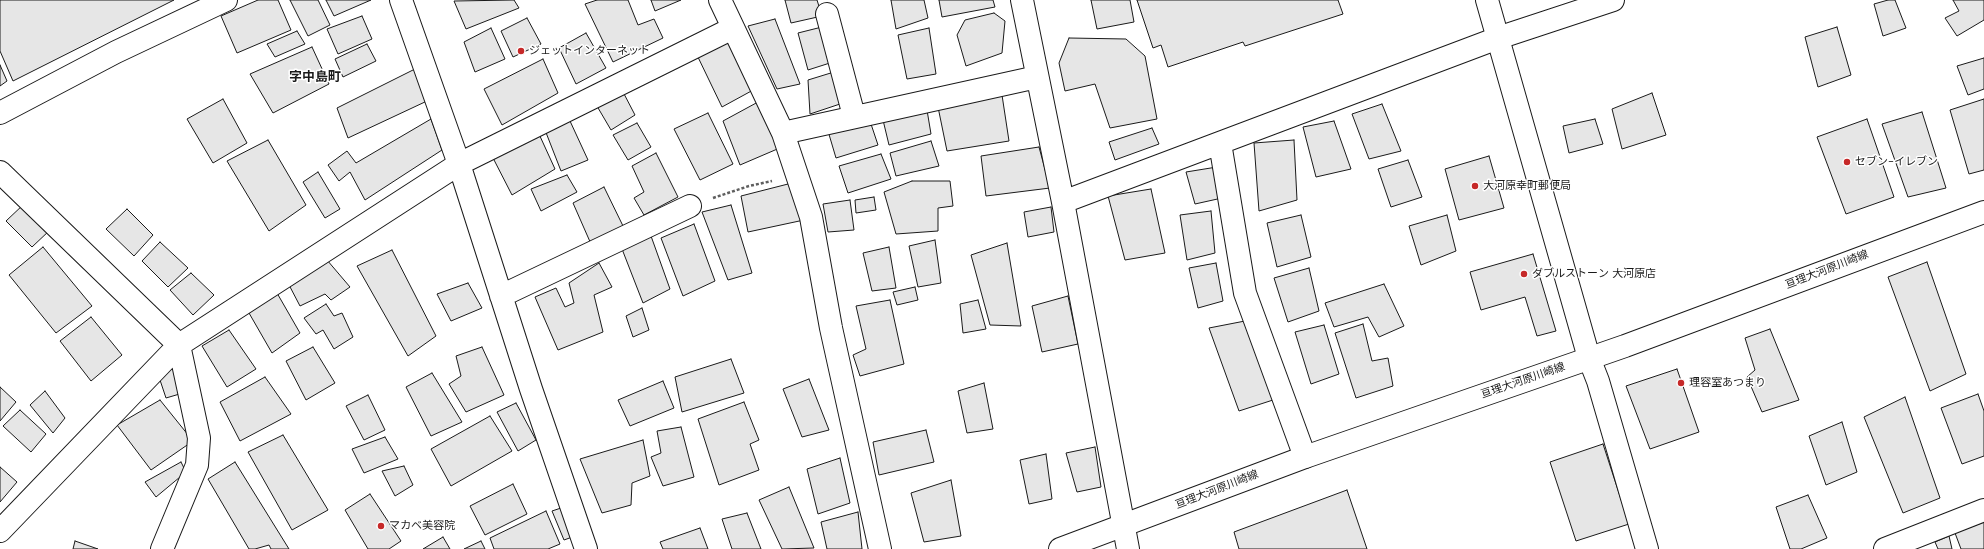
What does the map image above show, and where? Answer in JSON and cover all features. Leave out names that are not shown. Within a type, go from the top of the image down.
[{"type":"street","points":[[0,112],[116,52],[226,0]]},
{"type":"street","points":[[401,0],[459,164],[501,296],[586,549]]},
{"type":"street","points":[[720,0],[783,133],[811,217],[831,328],[880,549]]},
{"type":"street","points":[[1022,0],[1063,202],[1128,549]]},
{"type":"street","points":[[1487,0],[1589,358],[1598,381],[1647,549]]},
{"type":"street","points":[[1063,202],[1498,38],[1613,0]]},
{"type":"street","points":[[827,14],[854,116]]},
{"type":"street","points":[[0,531],[179,345],[459,164],[733,28]]},
{"type":"street","points":[[783,133],[854,116],[1037,77]]},
{"type":"street","points":[[1220,143],[1245,293],[1305,457]]},
{"type":"street","points":[[0,172],[179,345],[199,438],[197,465],[162,549]]},
{"type":"street","points":[[501,296],[690,206]]},
{"type":"street","name":"亘理大河原川崎線","points":[[1060,549],[1305,457],[1589,358],[1984,212]]},
{"type":"street","points":[[1885,549],[1984,510]]},
{"type":"path","points":[[690,206],[749,186],[797,175]]},
{"type":"building","points":[[0,0],[174,0],[13,81],[0,51]]},
{"type":"building","points":[[258,0],[278,0],[291,30],[237,53],[221,16]]},
{"type":"building","points":[[290,0],[318,0],[330,25],[308,36]]},
{"type":"building","points":[[326,0],[371,0],[334,16]]},
{"type":"building","points":[[514,0],[519,8],[466,29],[454,1]]},
{"type":"building","points":[[597,0],[628,0],[638,25],[654,19],[663,38],[613,62],[585,4]]},
{"type":"building","points":[[651,0],[681,0],[655,11]]},
{"type":"building","points":[[785,0],[817,0],[822,16],[791,23]]},
{"type":"building","points":[[891,0],[924,0],[928,18],[896,29]]},
{"type":"building","points":[[939,0],[993,0],[995,7],[942,17]]},
{"type":"building","points":[[1091,0],[1130,0],[1134,22],[1097,29]]},
{"type":"building","points":[[1137,0],[1338,0],[1343,14],[1245,46],[1243,42],[1168,67],[1161,45],[1153,48]]},
{"type":"building","points":[[1888,0],[1895,0],[1906,28],[1883,36],[1874,4]]},
{"type":"building","points":[[1953,0],[1984,0],[1984,20],[1957,36],[1945,18],[1959,11]]},
{"type":"building","points":[[994,13],[1005,21],[1002,53],[966,66],[957,35],[965,20]]},
{"type":"building","points":[[362,16],[372,39],[338,54],[327,29]]},
{"type":"building","points":[[527,18],[541,44],[513,57],[501,31]]},
{"type":"building","points":[[775,19],[800,84],[777,89],[748,26]]},
{"type":"building","points":[[822,27],[833,62],[808,70],[798,33]]},
{"type":"building","points":[[1837,27],[1851,75],[1818,87],[1805,37]]},
{"type":"building","points":[[491,28],[505,59],[475,72],[464,42]]},
{"type":"building","points":[[929,28],[936,74],[907,79],[898,35]]},
{"type":"building","points":[[297,31],[305,44],[275,57],[267,44]]},
{"type":"building","points":[[586,33],[606,68],[576,84],[559,48]]},
{"type":"building","points":[[728,37],[755,89],[722,107],[696,53]]},
{"type":"building","points":[[1069,38],[1126,39],[1145,56],[1157,119],[1110,128],[1095,84],[1065,91],[1059,63]]},
{"type":"building","points":[[367,44],[376,61],[343,77],[335,59]]},
{"type":"building","points":[[312,47],[329,84],[273,113],[250,74]]},
{"type":"building","points":[[1984,58],[1984,89],[1968,95],[1957,66]]},
{"type":"building","points":[[543,59],[558,93],[502,125],[484,89]]},
{"type":"building","points":[[0,65],[7,81],[0,86]]},
{"type":"building","points":[[415,69],[427,101],[348,138],[337,108]]},
{"type":"building","points":[[834,72],[840,104],[810,114],[808,80]]},
{"type":"building","points":[[622,90],[635,115],[611,130],[594,101]]},
{"type":"building","points":[[1652,93],[1666,135],[1622,149],[1612,109]]},
{"type":"building","points":[[1002,95],[1009,141],[947,151],[938,107]]},
{"type":"building","points":[[223,99],[247,143],[213,163],[187,119]]},
{"type":"building","points":[[1984,99],[1984,170],[1969,174],[1950,110]]},
{"type":"building","points":[[758,102],[782,147],[740,165],[723,121]]},
{"type":"building","points":[[1382,104],[1401,151],[1369,159],[1352,114]]},
{"type":"building","points":[[927,110],[931,134],[889,145],[883,120]]},
{"type":"building","points":[[1922,112],[1946,188],[1908,197],[1882,124]]},
{"type":"building","points":[[708,113],[733,164],[700,180],[674,129]]},
{"type":"building","points":[[431,119],[442,150],[365,200],[350,172],[339,181],[328,165],[347,151],[356,163]]},
{"type":"building","points":[[1595,119],[1603,144],[1569,153],[1563,126]]},
{"type":"building","points":[[1867,119],[1894,197],[1846,214],[1817,137]]},
{"type":"building","points":[[570,121],[588,160],[561,171],[545,130]]},
{"type":"building","points":[[870,121],[878,145],[836,158],[828,131]]},
{"type":"building","points":[[1334,121],[1351,169],[1316,177],[1303,127]]},
{"type":"building","points":[[637,123],[651,147],[628,160],[613,135]]},
{"type":"building","points":[[1152,128],[1159,144],[1115,160],[1109,142]]},
{"type":"building","points":[[539,134],[555,169],[512,195],[492,156]]},
{"type":"building","points":[[268,140],[306,205],[269,231],[227,161]]},
{"type":"building","points":[[1294,140],[1297,200],[1259,211],[1254,143]]},
{"type":"building","points":[[931,141],[939,166],[896,176],[890,153]]},
{"type":"building","points":[[1039,147],[1050,188],[986,196],[981,156]]},
{"type":"building","points":[[656,153],[678,197],[644,215],[634,198],[644,192],[632,166]]},
{"type":"building","points":[[881,154],[891,179],[848,193],[839,166]]},
{"type":"building","points":[[1489,156],[1504,208],[1459,220],[1445,169]]},
{"type":"building","points":[[1408,160],[1422,197],[1391,207],[1378,169]]},
{"type":"building","points":[[1217,167],[1222,198],[1195,204],[1186,172]]},
{"type":"building","points":[[318,172],[340,209],[325,218],[303,182]]},
{"type":"building","points":[[567,175],[577,192],[541,211],[531,189]]},
{"type":"building","points":[[912,181],[950,181],[953,206],[938,208],[938,231],[896,234],[884,192]]},
{"type":"building","points":[[792,183],[804,220],[748,232],[741,196]]},
{"type":"building","points":[[604,187],[624,228],[591,244],[573,203]]},
{"type":"building","points":[[1151,189],[1165,253],[1125,260],[1108,196]]},
{"type":"building","points":[[874,197],[876,210],[856,213],[855,200]]},
{"type":"building","points":[[850,200],[854,230],[828,232],[823,204]]},
{"type":"building","points":[[24,204],[50,230],[32,247],[6,221]]},
{"type":"building","points":[[731,205],[752,273],[728,280],[702,212]]},
{"type":"building","points":[[1051,207],[1054,232],[1028,237],[1024,212]]},
{"type":"building","points":[[127,209],[153,235],[134,256],[106,229]]},
{"type":"building","points":[[1211,211],[1215,253],[1187,260],[1180,215]]},
{"type":"building","points":[[1301,215],[1311,257],[1277,267],[1267,223]]},
{"type":"building","points":[[1447,215],[1456,251],[1421,265],[1409,226]]},
{"type":"building","points":[[694,224],[715,281],[683,296],[661,238]]},
{"type":"building","points":[[651,236],[670,289],[643,303],[622,249]]},
{"type":"building","points":[[935,240],[941,283],[918,287],[909,246]]},
{"type":"building","points":[[160,242],[188,268],[168,287],[142,261]]},
{"type":"building","points":[[1007,243],[1021,326],[990,325],[971,255]]},
{"type":"building","points":[[43,247],[92,306],[56,333],[9,275]]},
{"type":"building","points":[[889,247],[896,288],[872,291],[863,253]]},
{"type":"building","points":[[392,250],[436,336],[408,356],[357,266]]},
{"type":"building","points":[[1533,254],[1556,331],[1537,336],[1525,297],[1481,310],[1470,272]]},
{"type":"building","points":[[327,260],[350,287],[331,300],[325,294],[300,306],[288,283]]},
{"type":"building","points":[[1927,262],[1966,374],[1930,391],[1888,277]]},
{"type":"building","points":[[599,263],[612,287],[594,295],[603,332],[558,350],[535,297],[556,288],[565,307],[574,303],[569,283]]},
{"type":"building","points":[[1216,263],[1223,301],[1198,308],[1189,268]]},
{"type":"building","points":[[1309,268],[1319,311],[1288,322],[1274,278]]},
{"type":"building","points":[[191,273],[214,295],[193,315],[170,290]]},
{"type":"building","points":[[468,283],[482,308],[451,321],[437,294]]},
{"type":"building","points":[[1384,284],[1404,326],[1379,337],[1368,317],[1334,327],[1325,303]]},
{"type":"building","points":[[915,287],[918,300],[897,305],[893,292]]},
{"type":"building","points":[[277,293],[300,333],[272,353],[249,313]]},
{"type":"building","points":[[1068,296],[1078,344],[1042,352],[1032,306]]},
{"type":"building","points":[[890,300],[904,364],[860,376],[853,355],[866,349],[856,306]]},
{"type":"building","points":[[978,300],[986,329],[963,333],[960,304]]},
{"type":"building","points":[[326,304],[334,316],[342,313],[353,337],[334,349],[323,330],[316,334],[304,318]]},
{"type":"building","points":[[642,308],[649,330],[633,337],[626,316]]},
{"type":"building","points":[[91,317],[122,355],[91,381],[60,341]]},
{"type":"building","points":[[1245,321],[1273,400],[1239,411],[1209,328]]},
{"type":"building","points":[[1363,324],[1372,361],[1388,358],[1393,386],[1356,398],[1335,333]]},
{"type":"building","points":[[1324,325],[1339,374],[1311,384],[1295,332]]},
{"type":"building","points":[[1770,329],[1799,400],[1762,412],[1747,377],[1755,370],[1745,338]]},
{"type":"building","points":[[229,330],[256,369],[227,387],[202,346]]},
{"type":"building","points":[[313,347],[335,383],[306,400],[286,361]]},
{"type":"building","points":[[482,347],[504,395],[466,412],[449,384],[461,376],[456,356]]},
{"type":"building","points":[[731,359],[744,393],[682,412],[675,377]]},
{"type":"building","points":[[174,368],[183,393],[166,398],[158,374]]},
{"type":"building","points":[[1677,369],[1699,432],[1650,449],[1626,386]]},
{"type":"building","points":[[432,373],[462,422],[431,436],[406,387]]},
{"type":"building","points":[[265,377],[291,414],[240,441],[220,402]]},
{"type":"building","points":[[809,379],[829,430],[802,437],[783,389]]},
{"type":"building","points":[[663,381],[674,408],[630,426],[618,400]]},
{"type":"building","points":[[984,383],[993,429],[967,433],[958,391]]},
{"type":"building","points":[[0,387],[16,402],[0,421]]},
{"type":"building","points":[[45,391],[65,418],[53,433],[30,405]]},
{"type":"building","points":[[1978,394],[1984,411],[1984,456],[1962,464],[1941,408]]},
{"type":"building","points":[[368,395],[385,430],[364,440],[346,406]]},
{"type":"building","points":[[1905,397],[1940,498],[1903,513],[1864,417]]},
{"type":"building","points":[[160,400],[193,441],[151,470],[117,425]]},
{"type":"building","points":[[744,402],[759,440],[750,444],[759,470],[719,485],[698,419]]},
{"type":"building","points":[[516,403],[536,440],[518,451],[497,412]]},
{"type":"building","points":[[20,410],[46,434],[31,452],[3,426]]},
{"type":"building","points":[[490,416],[512,451],[451,486],[431,449]]},
{"type":"building","points":[[1842,422],[1857,472],[1826,485],[1809,436]]},
{"type":"building","points":[[681,427],[694,477],[663,486],[651,457],[661,453],[657,431]]},
{"type":"building","points":[[926,430],[934,462],[879,475],[873,442]]},
{"type":"building","points":[[283,435],[328,510],[292,530],[248,452]]},
{"type":"building","points":[[385,437],[398,459],[364,473],[352,449]]},
{"type":"building","points":[[643,440],[650,476],[632,483],[631,505],[602,513],[580,459]]},
{"type":"building","points":[[1603,444],[1629,524],[1576,541],[1550,462]]},
{"type":"building","points":[[1095,447],[1101,487],[1077,492],[1066,453]]},
{"type":"building","points":[[1046,454],[1052,499],[1029,504],[1020,460]]},
{"type":"building","points":[[840,458],[850,503],[818,514],[807,469]]},
{"type":"building","points":[[181,462],[186,472],[156,497],[145,482]]},
{"type":"building","points":[[235,462],[289,549],[271,549],[269,545],[249,549],[208,479]]},
{"type":"building","points":[[404,466],[413,485],[395,496],[382,471]]},
{"type":"building","points":[[0,467],[17,482],[0,502]]},
{"type":"building","points":[[951,480],[961,536],[924,542],[911,493]]},
{"type":"building","points":[[513,484],[527,514],[485,535],[470,506]]},
{"type":"building","points":[[789,487],[814,548],[782,549],[759,500]]},
{"type":"building","points":[[1347,490],[1367,549],[1239,549],[1234,532]]},
{"type":"building","points":[[370,494],[401,541],[389,549],[368,549],[345,510]]},
{"type":"building","points":[[1808,495],[1827,538],[1801,549],[1790,549],[1776,507]]},
{"type":"building","points":[[564,507],[575,536],[564,540],[552,511]]},
{"type":"building","points":[[546,511],[560,544],[548,549],[494,549],[490,538]]},
{"type":"building","points":[[858,512],[862,549],[827,549],[821,522]]},
{"type":"building","points":[[747,513],[761,549],[732,549],[722,519]]},
{"type":"building","points":[[1984,522],[1984,549],[1961,549],[1955,533]]},
{"type":"building","points":[[700,528],[708,549],[663,549],[660,542]]},
{"type":"building","points":[[1949,536],[1952,549],[1938,549],[1935,542]]},
{"type":"building","points":[[443,537],[450,549],[423,549]]},
{"type":"building","points":[[75,541],[98,549],[73,549]]},
{"type":"building","points":[[481,541],[485,549],[464,549]]},
{"type":"place","name":"ジェットインターネット","points":[[521,51]]},
{"type":"place","name":"セブン-イレブン","points":[[1847,162]]},
{"type":"place","name":"大河原幸町郵便局","points":[[1475,186]]},
{"type":"place","name":"ダブルストーン 大河原店","points":[[1524,274]]},
{"type":"place","name":"理容室あつまり","points":[[1681,383]]},
{"type":"place","name":"マカベ美容院","points":[[381,526]]},
{"type":"district","name":"字中島町","points":[[315,78]]}]
